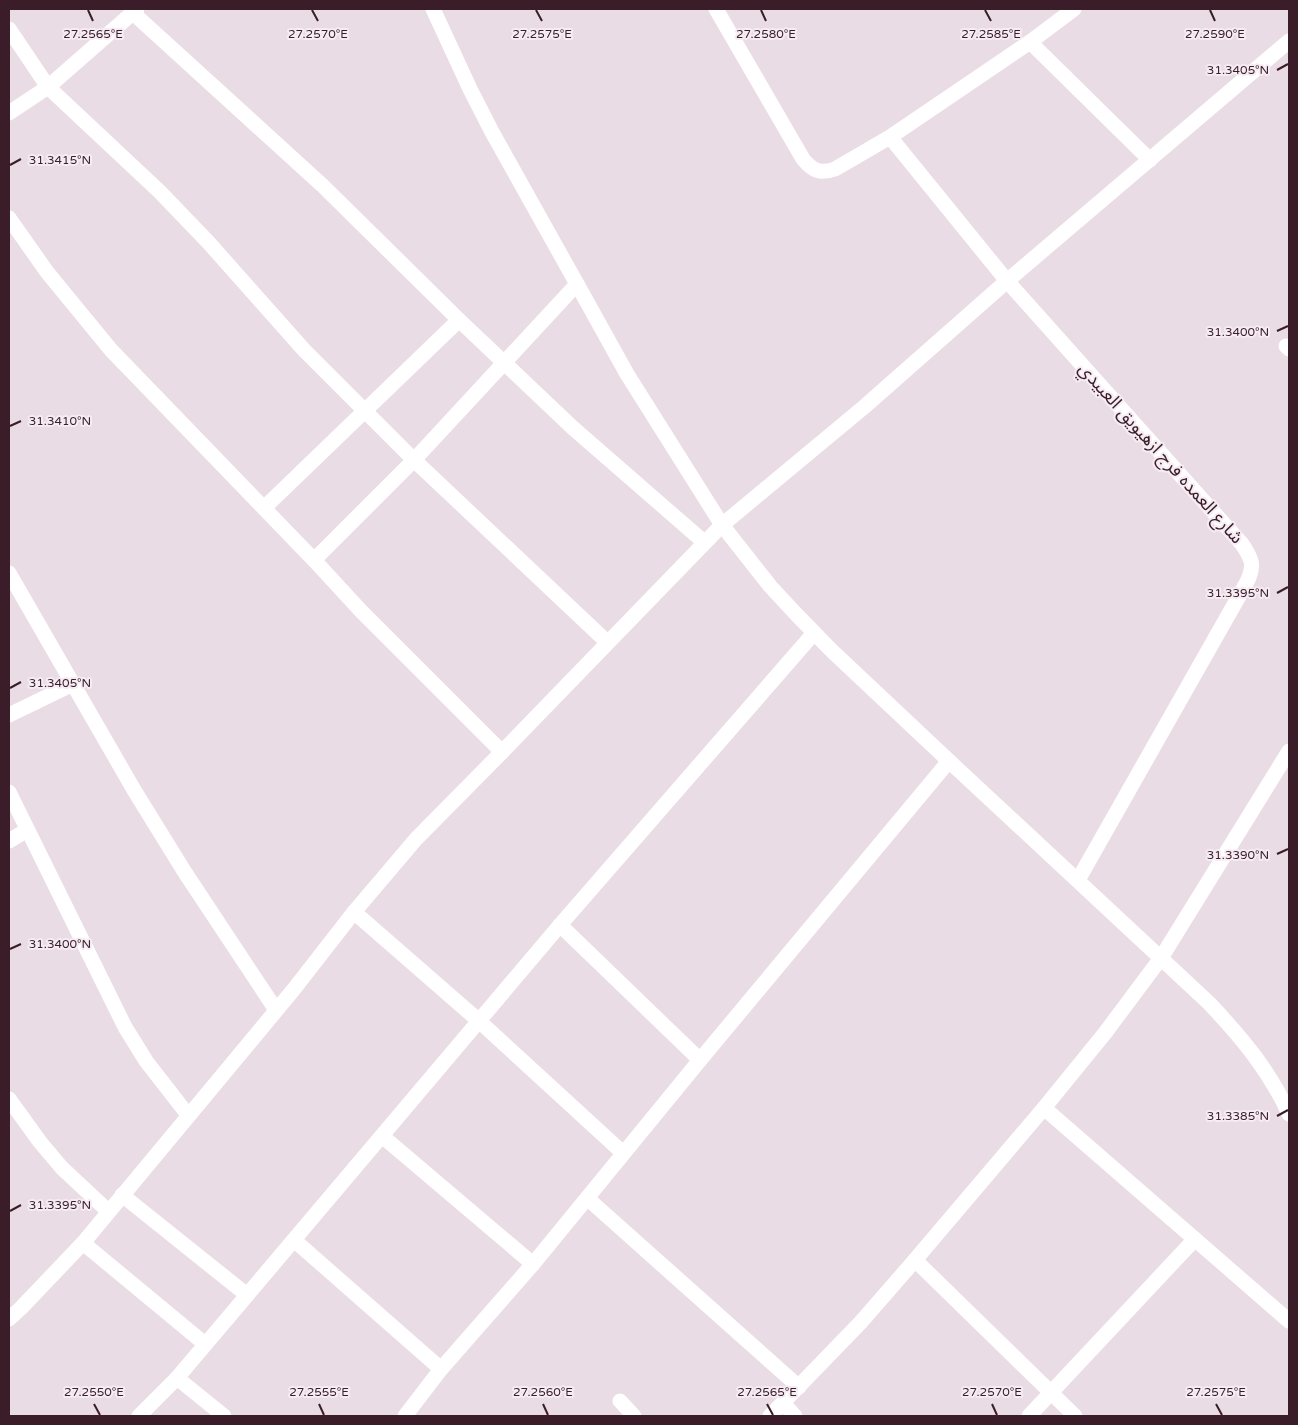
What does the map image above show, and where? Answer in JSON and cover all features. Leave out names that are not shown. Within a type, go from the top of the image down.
[{"type":"street","points":[[433,9],[492,132],[627,374],[722,525],[770,586],[814,633],[949,761],[1210,1002],[1240,1036],[1264,1068],[1281,1096],[1289,1114]]},
{"type":"street","points":[[716,9],[803,159],[817,171],[827,172],[890,138],[1030,42],[1074,9]]},
{"type":"street","points":[[9,113],[48,87],[135,11],[323,186],[459,320],[573,428],[704,542]]},
{"type":"street","points":[[9,30],[48,87],[160,192],[304,350],[414,460],[607,642]]},
{"type":"street","points":[[9,1319],[83,1243],[416,839],[704,542],[1289,41]]},
{"type":"street","points":[[1030,42],[1150,160]]},
{"type":"street","name":"شارع العمده فرج ازهيويق العبيدي","points":[[890,138],[1007,281],[1242,544],[1252,561],[1252,571],[1247,582],[1078,880]]},
{"type":"street","points":[[9,218],[47,272],[111,350],[361,611],[502,752]]},
{"type":"street","points":[[314,560],[414,460],[577,284]]},
{"type":"street","points":[[264,508],[459,320]]},
{"type":"street","points":[[9,573],[134,790],[184,871],[276,1010]]},
{"type":"street","points":[[139,1416],[177,1378],[560,926],[814,633]]},
{"type":"street","points":[[9,715],[73,684]]},
{"type":"street","points":[[770,1416],[860,1322],[915,1260],[1105,1033],[1161,958],[1289,751]]},
{"type":"street","points":[[405,1416],[441,1369],[534,1264],[700,1060],[949,761]]},
{"type":"street","points":[[9,792],[126,1027],[146,1061],[188,1115]]},
{"type":"street","points":[[9,841],[27,830]]},
{"type":"street","points":[[354,912],[479,1021],[623,1154]]},
{"type":"street","points":[[560,926],[700,1060]]},
{"type":"street","points":[[9,1099],[40,1142],[62,1168],[108,1211]]},
{"type":"street","points":[[1044,1108],[1289,1321]]},
{"type":"street","points":[[382,1136],[534,1264]]},
{"type":"street","points":[[122,1195],[247,1295]]},
{"type":"street","points":[[587,1198],[799,1387]]},
{"type":"street","points":[[1029,1416],[1195,1239]]},
{"type":"street","points":[[294,1240],[441,1369]]},
{"type":"street","points":[[83,1243],[205,1344]]},
{"type":"street","points":[[915,1260],[1074,1416]]},
{"type":"street","points":[[177,1378],[224,1416]]},
{"type":"street","points":[[620,1401],[634,1416]]},
{"type":"street","points":[[783,1403],[795,1416]]}]
